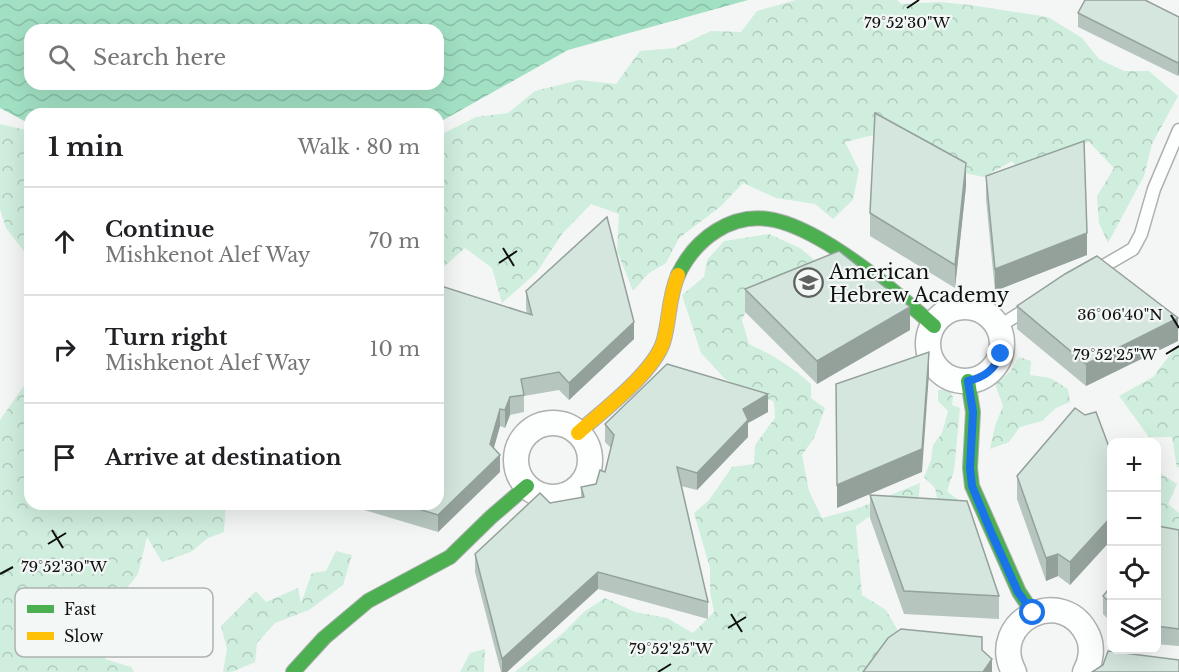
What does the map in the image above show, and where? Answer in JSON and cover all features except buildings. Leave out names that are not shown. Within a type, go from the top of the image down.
[{"type":"street","points":[[578,433],[637,377],[657,354],[664,340],[670,300],[678,275],[691,252],[706,237],[727,225],[748,220],[773,220],[797,227],[878,277],[904,297],[934,326]]},
{"type":"street","points":[[966,307],[977,309],[987,314],[998,327],[1002,342],[1001,354],[989,373],[979,378],[968,381],[956,380],[945,375],[930,355],[929,343],[934,326],[945,313],[966,307]]},
{"type":"street","points":[[968,381],[973,412],[970,468],[972,486],[1018,592],[1033,613]]},
{"type":"street","points":[[546,423],[558,423],[578,433],[586,444],[589,456],[588,469],[583,481],[574,490],[550,497],[537,494],[527,486],[516,466],[519,443],[526,434],[546,423]]},
{"type":"street","points":[[293,672],[324,638],[368,601],[450,556],[527,486]]},
{"type":"street","points":[[1014,672],[1008,654],[1014,630],[1033,613],[1046,610],[1060,611],[1073,617],[1083,627],[1089,639],[1091,653],[1085,672]]},
{"type":"lane","points":[[1085,276],[1133,249],[1141,234],[1154,189],[1179,130]]},
{"type":"lane","points":[[998,327],[1046,298]]},
{"type":"green space","points":[[796,0],[897,0],[901,4],[940,2],[1048,17],[1082,38],[1099,59],[1124,71],[1149,71],[1178,96],[1152,144],[1144,176],[1108,243],[1099,223],[1097,196],[1114,168],[1089,142],[1021,173],[1012,161],[984,177],[955,171],[898,129],[845,142],[859,170],[853,200],[833,219],[815,204],[776,198],[743,183],[720,207],[679,238],[666,263],[649,273],[633,291],[617,251],[619,214],[591,204],[562,234],[537,272],[502,303],[492,268],[465,248],[444,267],[444,133],[476,117],[508,113],[535,91],[579,80],[616,84],[640,51],[675,48],[711,31],[741,32],[757,11]]},
{"type":"green space","points":[[0,124],[24,130],[24,251],[6,228],[0,209]]},
{"type":"green space","points":[[769,234],[800,248],[823,267],[753,296],[742,320],[749,344],[766,352],[804,378],[811,384],[811,398],[825,408],[814,438],[802,455],[809,491],[822,518],[856,509],[920,483],[918,509],[880,509],[856,526],[862,595],[886,610],[901,636],[867,672],[515,672],[563,633],[585,611],[605,598],[635,612],[667,618],[693,633],[714,612],[710,591],[710,568],[694,513],[709,500],[732,467],[754,464],[755,445],[775,418],[774,402],[725,379],[701,353],[682,295],[704,277],[707,260],[724,241]]},
{"type":"green space","points":[[1179,343],[1179,467],[1177,468],[1172,437],[1149,437],[1119,396],[1153,377]]},
{"type":"green space","points":[[1019,357],[1031,361],[1030,375],[1050,378],[1068,389],[1070,402],[1056,408],[1042,421],[1020,427],[1009,442],[990,449],[995,426],[1003,406],[995,384],[1010,372]]},
{"type":"green space","points":[[24,386],[24,510],[226,510],[224,532],[208,538],[191,552],[162,562],[147,537],[138,574],[127,588],[15,588],[15,657],[105,657],[105,659],[131,667],[134,672],[0,672],[0,420]]},
{"type":"green space","points":[[938,390],[949,390],[953,397],[952,405],[960,408],[954,471],[947,491],[962,503],[938,503],[935,488],[924,477],[931,460],[933,445],[942,433],[948,411],[938,401]]},
{"type":"green space","points":[[1161,474],[1177,484],[1168,504],[1179,513],[1179,537],[1161,531]]},
{"type":"green space","points":[[336,551],[352,555],[343,585],[309,610],[275,623],[257,643],[255,662],[232,672],[223,672],[227,649],[221,626],[256,591],[266,602],[298,588],[301,603],[312,573],[326,571]]},
{"type":"green space","points":[[485,649],[484,672],[460,672],[470,653]]},
{"type":"water","points":[[0,0],[748,0],[568,50],[444,120],[444,108],[24,108],[24,121],[0,108]]},
{"type":"traffic: fast","points":[[678,275],[694,250],[717,231],[744,220],[759,218],[774,220],[794,226],[837,249],[880,280],[934,326]]},
{"type":"traffic: fast","points":[[968,381],[973,412],[970,468],[972,486],[1019,592],[1033,613]]},
{"type":"traffic: fast","points":[[293,672],[324,638],[368,601],[450,557],[527,486]]},
{"type":"traffic: slow","points":[[578,433],[638,379],[657,355],[663,343],[672,293],[678,275]]},
{"type":"place","name":"American Hebrew Academy","points":[[808,283]]},
{"type":"route","points":[[1001,354],[989,373],[968,381],[973,412],[970,468],[972,486],[1018,592],[1033,613]]}]
